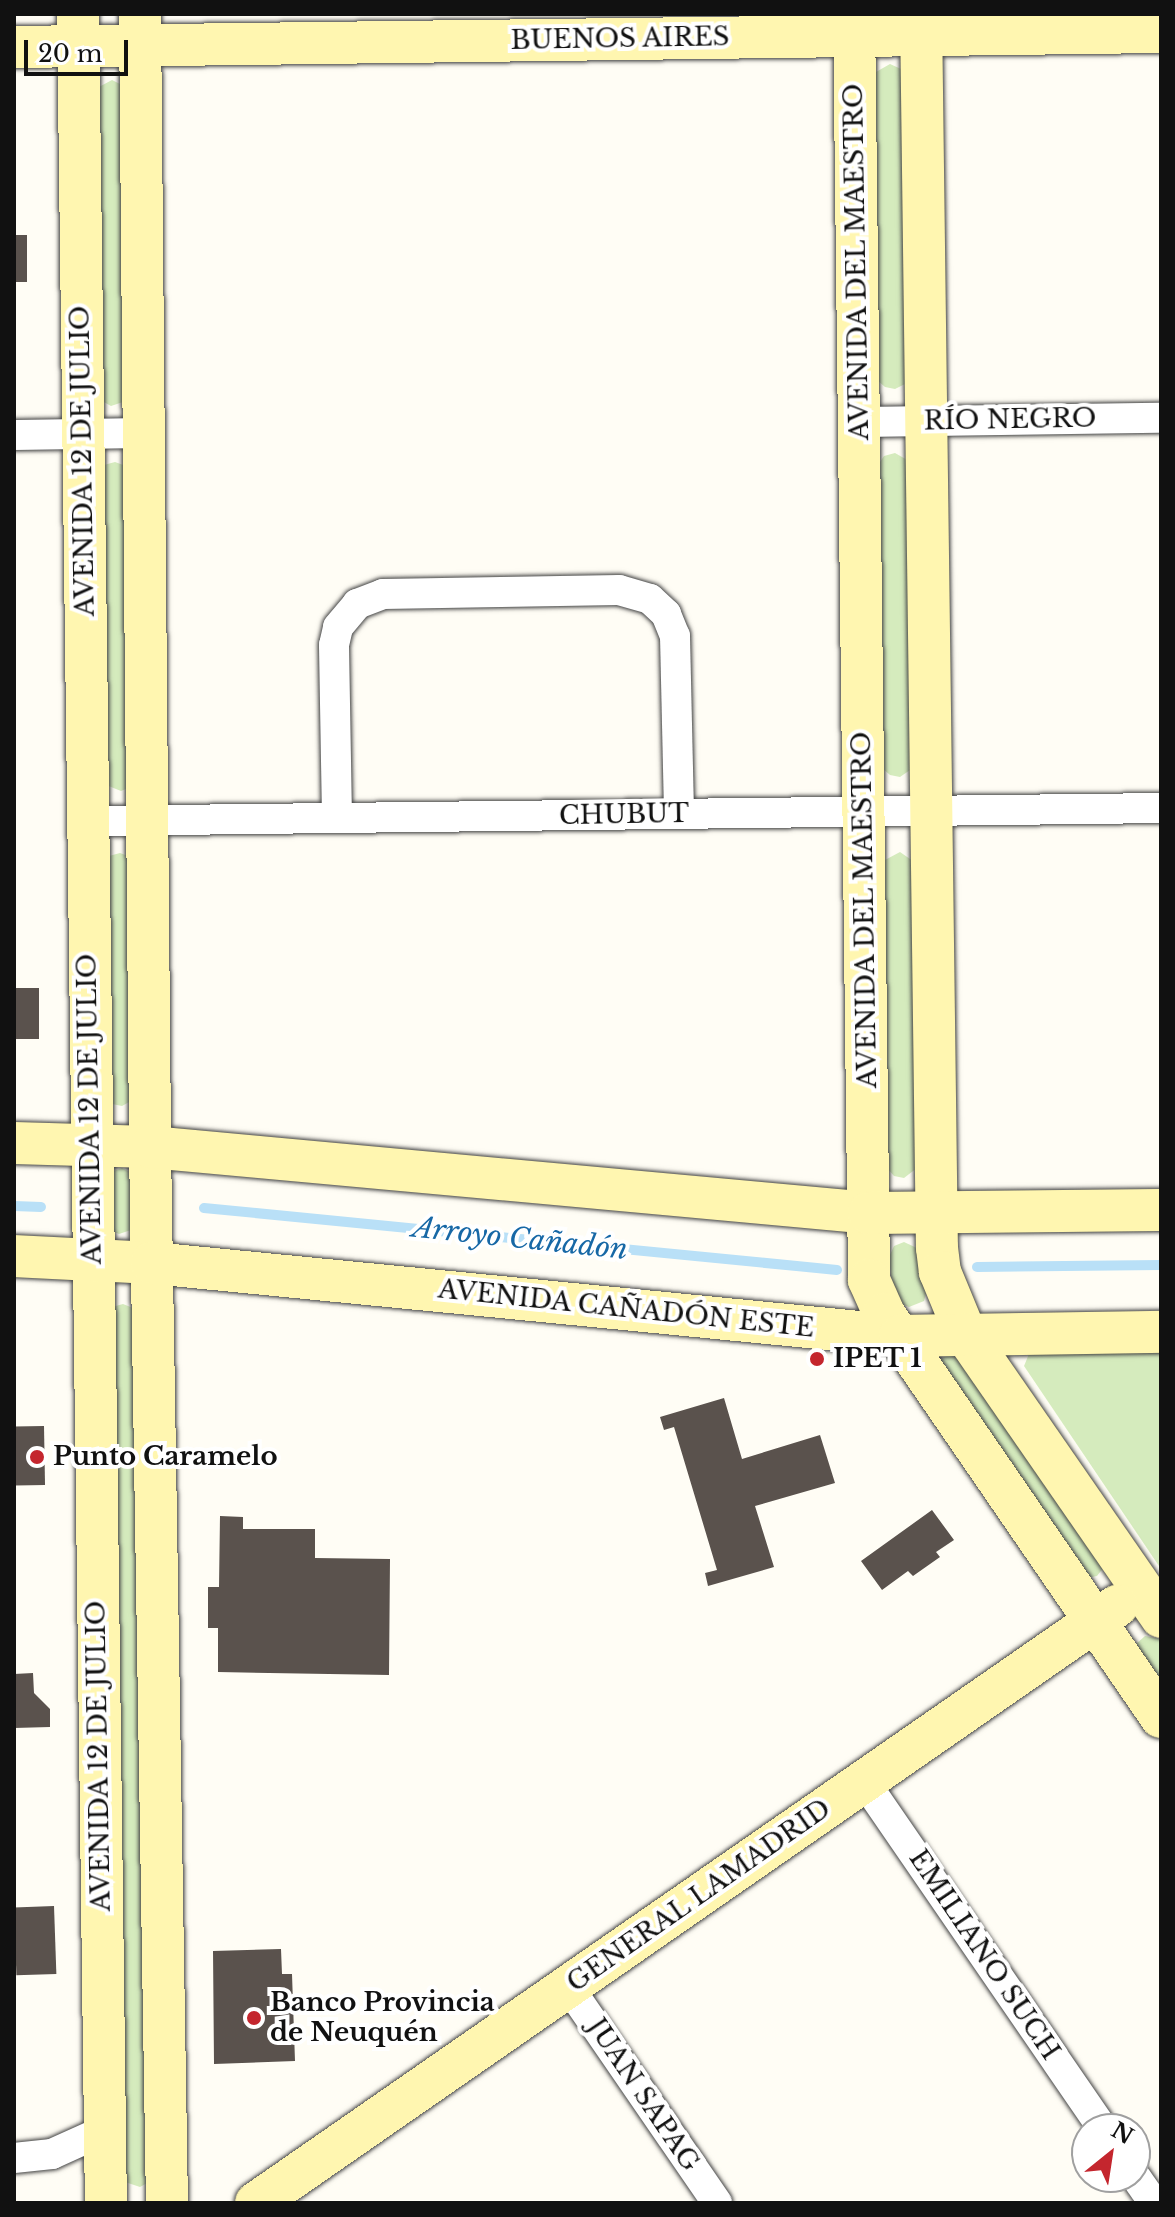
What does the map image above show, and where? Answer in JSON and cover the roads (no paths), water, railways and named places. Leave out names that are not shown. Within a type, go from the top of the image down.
[{"type":"street","name":"BUENOS AIRES","points":[[14,47],[78,30],[921,24],[1161,32]]},
{"type":"street","points":[[921,24],[936,1214],[940,1272],[966,1335],[1151,1603]]},
{"type":"street","name":"AVENIDA DEL MAESTRO","points":[[854,25],[869,1280],[875,1297],[900,1336],[1161,1717]]},
{"type":"street","name":"AVENIDA 12 DE JULIO","points":[[78,30],[91,1258],[106,2203]]},
{"type":"street","points":[[140,30],[150,1147],[167,2203]]},
{"type":"street","name":"RÍO NEGRO","points":[[859,422],[1161,418]]},
{"type":"street","points":[[14,435],[144,433]]},
{"type":"street","points":[[337,818],[334,645],[338,627],[350,610],[365,600],[383,594],[556,591],[628,591],[650,599],[666,614],[676,646],[679,814]]},
{"type":"street","name":"CHUBUT","points":[[86,821],[1161,808]]},
{"type":"street","points":[[14,1143],[150,1147],[869,1213],[1161,1210]]},
{"type":"street","name":"AVENIDA CAÑADÓN ESTE","points":[[14,1256],[152,1263],[900,1336],[1161,1332]]},
{"type":"street","name":"GENERAL LAMADRID","points":[[266,2200],[568,1986],[1095,1621],[1151,1603]]},
{"type":"street","name":"EMILIANO SUCH","points":[[864,1781],[1092,2113]]},
{"type":"street","name":"JUAN SAPAG","points":[[568,1986],[717,2203]]},
{"type":"street","points":[[14,2158],[52,2154],[105,2130]]},
{"type":"waterway","name":"Arroyo Cañadón","points":[[14,1206],[41,1207]]},
{"type":"waterway","name":"Arroyo Cañadón","points":[[204,1208],[837,1270]]},
{"type":"waterway","name":"Arroyo Cañadón","points":[[977,1267],[1161,1265]]},
{"type":"place","name":"IPET 1","points":[[817,1359]]},
{"type":"place","name":"Punto Caramelo","points":[[37,1457]]},
{"type":"place","name":"Banco Provincia de Neuquén","points":[[254,2018]]}]
